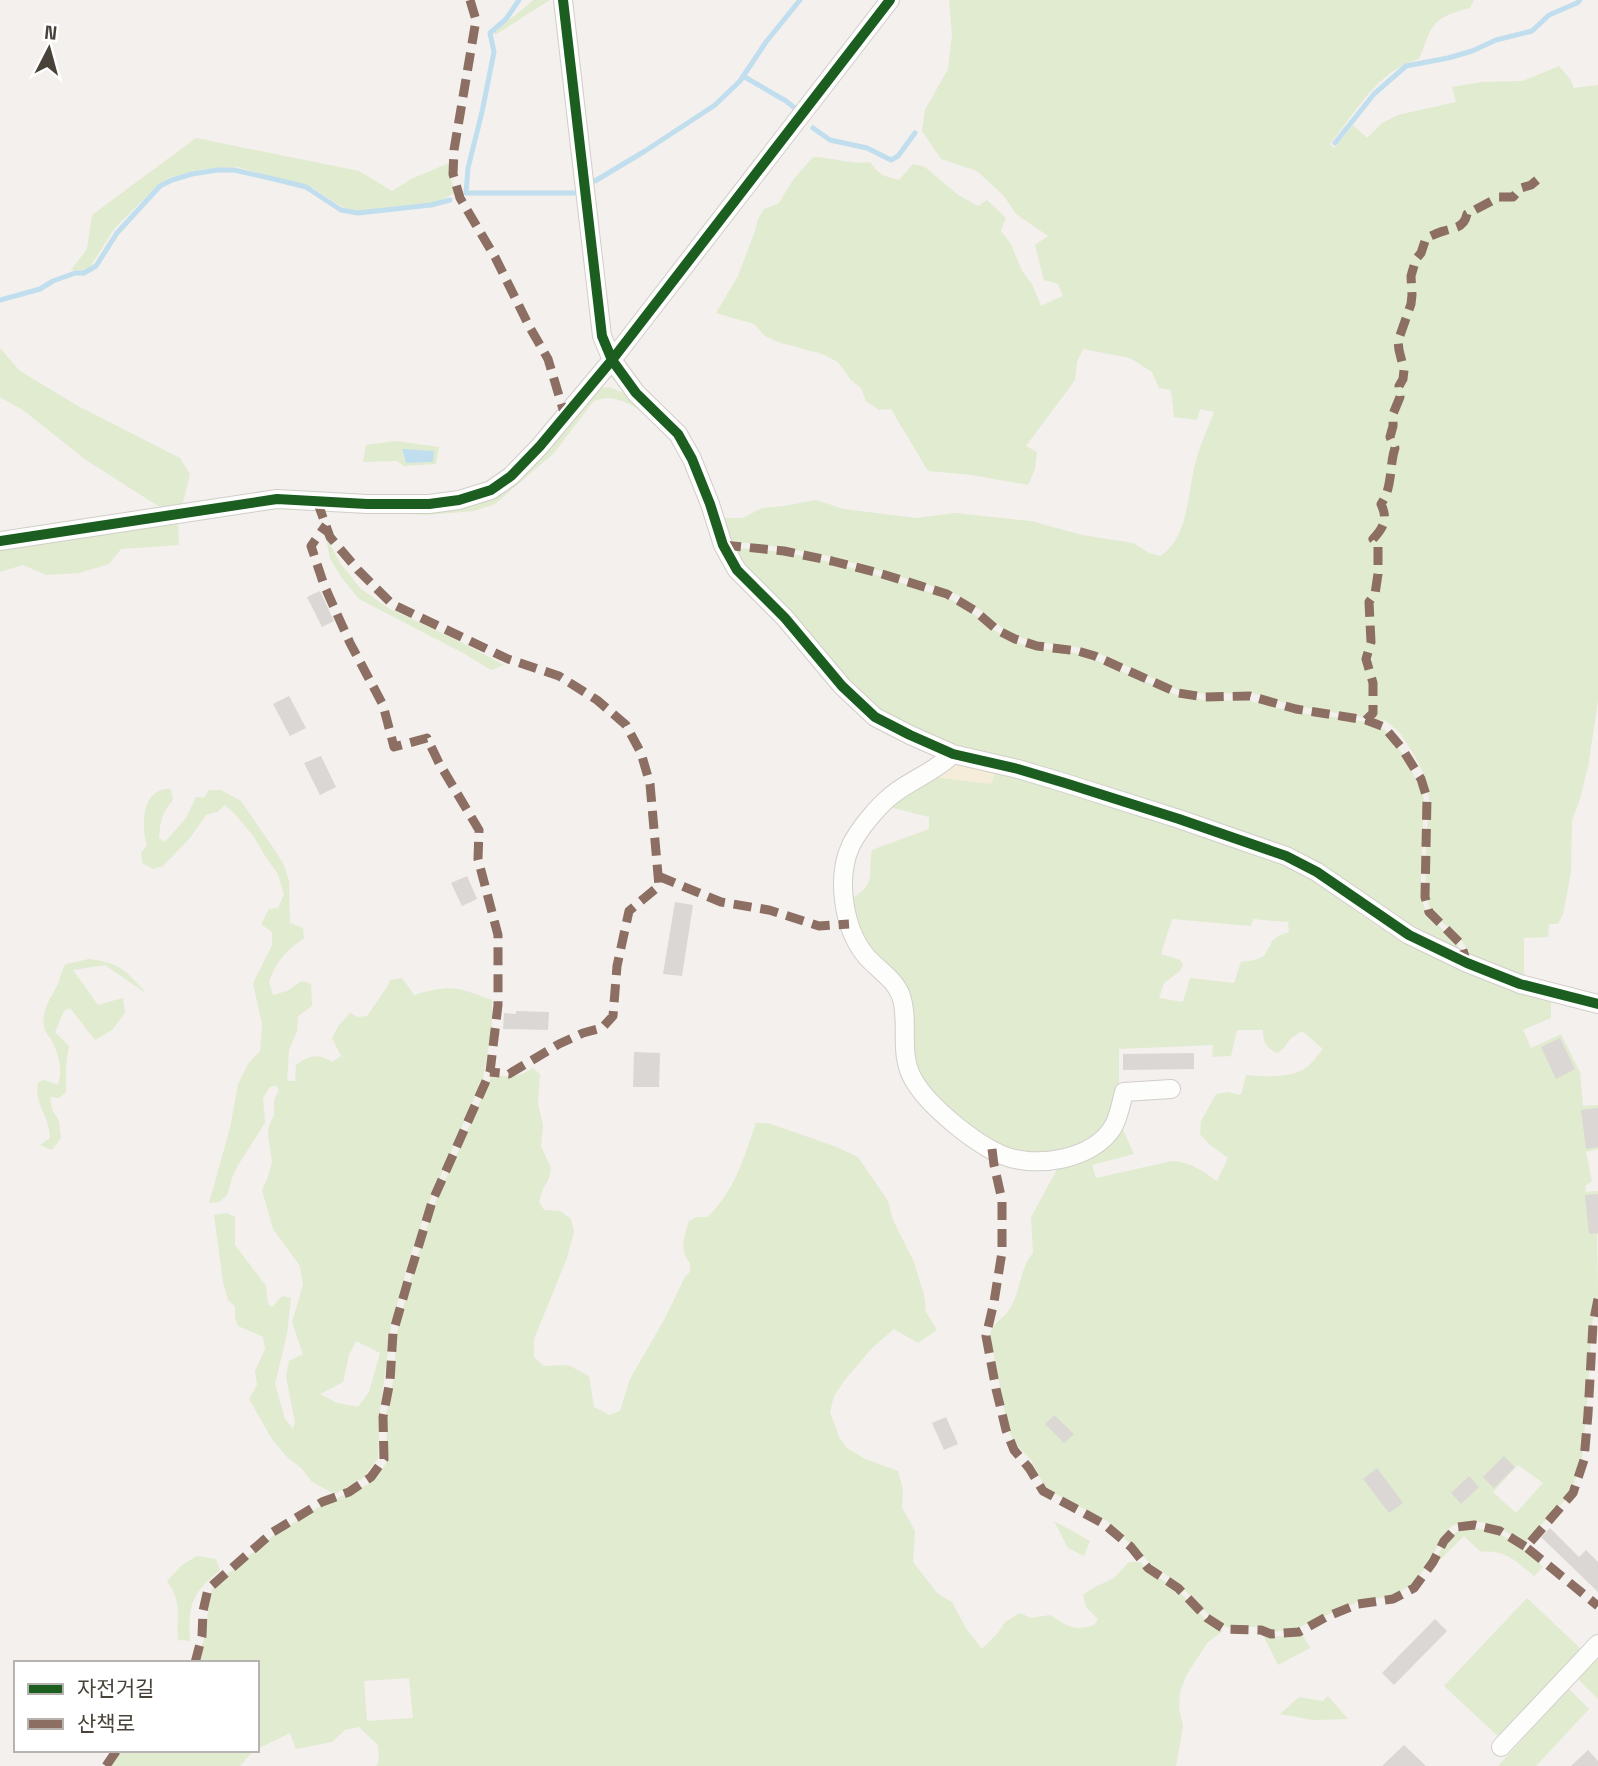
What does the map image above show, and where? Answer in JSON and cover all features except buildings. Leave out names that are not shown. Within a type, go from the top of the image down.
[{"type":"street","points":[[563,0],[602,336],[612,360],[636,393],[678,433],[692,459],[723,545],[737,570],[785,618],[842,686],[875,717],[953,754],[1065,783],[1286,856],[1317,872],[1409,935],[1468,964],[1520,984],[1598,1004]]},
{"type":"street","points":[[0,541],[276,499],[429,505],[459,500],[491,490],[511,476],[540,446],[612,360],[890,0]]},
{"type":"street","points":[[953,754],[934,770],[892,795],[873,814],[852,843],[844,868],[844,892],[849,923],[865,954],[901,994],[907,1064],[914,1080],[947,1118],[983,1145],[1003,1155],[1044,1161],[1082,1153],[1099,1142],[1112,1128],[1124,1091],[1171,1089]]},
{"type":"street","points":[[1501,1747],[1598,1644]]},
{"type":"green space","points":[[533,0],[550,0],[495,35],[495,31]]},
{"type":"green space","points":[[949,0],[1474,0],[1470,8],[1440,19],[1431,30],[1419,59],[1391,73],[1368,94],[1330,144],[1334,148],[1353,125],[1367,138],[1382,123],[1398,115],[1456,102],[1452,87],[1482,82],[1523,81],[1559,66],[1574,88],[1598,85],[1598,701],[1588,767],[1572,820],[1571,872],[1563,914],[1558,924],[1549,924],[1548,937],[1524,938],[1524,979],[1471,961],[1461,940],[1429,906],[1426,854],[1429,798],[1424,775],[1400,733],[1386,721],[1295,706],[1252,693],[1205,694],[1178,690],[1100,654],[1017,636],[952,592],[829,556],[727,541],[720,518],[743,518],[762,508],[816,500],[844,509],[916,518],[955,513],[1031,521],[1082,535],[1133,543],[1160,556],[1170,548],[1182,527],[1197,458],[1214,412],[1200,409],[1197,420],[1174,417],[1171,390],[1159,388],[1152,372],[1130,358],[1083,349],[1077,362],[1075,380],[1026,446],[1037,452],[1035,469],[1028,485],[972,475],[928,471],[891,409],[879,410],[866,401],[861,388],[851,380],[838,362],[822,354],[778,342],[765,336],[754,324],[716,313],[738,276],[764,209],[779,203],[793,180],[813,157],[870,162],[882,174],[899,180],[913,164],[925,167],[958,195],[978,206],[987,200],[1006,218],[1001,231],[1011,244],[1041,306],[1063,296],[1058,284],[1044,280],[1035,245],[1048,236],[1016,214],[1004,196],[977,171],[941,159],[922,131],[925,110],[948,69],[952,35]]},
{"type":"green space","points":[[196,138],[359,171],[392,191],[411,179],[449,163],[455,193],[436,202],[359,211],[344,208],[313,188],[237,167],[203,169],[171,177],[159,184],[114,229],[90,267],[71,270],[87,249],[92,215]]},
{"type":"green space","points":[[0,348],[20,371],[78,406],[180,458],[190,474],[183,502],[176,510],[160,507],[86,460],[23,410],[0,397]]},
{"type":"green space","points":[[608,387],[641,403],[663,422],[674,439],[692,479],[677,449],[662,430],[628,404],[604,398],[593,402],[554,453],[495,504],[474,511],[423,515],[395,513],[433,512],[469,506],[598,389]]},
{"type":"green space","points":[[395,441],[439,447],[436,464],[404,466],[397,461],[363,462],[366,445]],"holes":[[[402,450],[433,451],[432,462],[406,463]]]},
{"type":"green space","points":[[178,524],[179,545],[121,549],[109,564],[79,573],[46,575],[23,565],[0,572],[0,547]]},
{"type":"green space","points":[[326,538],[341,564],[360,588],[388,608],[504,665],[491,670],[359,599],[330,559]]},
{"type":"green space","points":[[731,548],[814,558],[948,598],[1010,639],[1029,647],[1076,653],[1179,696],[1205,700],[1250,701],[1299,713],[1352,719],[1385,730],[1407,760],[1424,798],[1421,882],[1426,913],[1458,944],[1459,952],[1414,934],[1320,869],[954,751],[876,712],[754,581]]},
{"type":"green space","points":[[997,770],[1282,863],[1410,945],[1551,1001],[1551,1018],[1523,1030],[1531,1048],[1561,1034],[1580,1072],[1583,1106],[1598,1105],[1598,1149],[1586,1152],[1592,1181],[1585,1186],[1586,1192],[1598,1191],[1598,1294],[1592,1324],[1582,1458],[1568,1497],[1524,1543],[1498,1527],[1473,1521],[1461,1523],[1452,1526],[1444,1534],[1430,1561],[1414,1583],[1393,1596],[1357,1602],[1297,1628],[1274,1632],[1257,1627],[1226,1627],[1209,1615],[1179,1584],[1150,1563],[1107,1521],[1046,1489],[1031,1460],[1014,1442],[1008,1428],[990,1336],[1016,1296],[1025,1266],[1033,1253],[1031,1217],[1060,1164],[1120,1123],[1134,1154],[1092,1165],[1096,1178],[1172,1161],[1191,1165],[1217,1181],[1228,1158],[1200,1134],[1201,1121],[1216,1094],[1229,1092],[1241,1095],[1246,1075],[1282,1076],[1296,1073],[1311,1063],[1323,1049],[1302,1031],[1277,1053],[1266,1044],[1263,1030],[1237,1030],[1231,1056],[1212,1057],[1213,1045],[1119,1049],[1119,1087],[1109,1123],[1077,1151],[1017,1155],[970,1129],[933,1097],[911,1064],[899,977],[870,948],[850,900],[868,884],[872,850],[929,829],[929,817],[886,806],[933,777]],"holes":[[[1172,919],[1251,926],[1253,919],[1288,922],[1289,932],[1273,940],[1264,956],[1241,962],[1234,983],[1190,978],[1183,1002],[1159,998],[1164,983],[1180,971],[1183,964],[1180,960],[1161,954]],[[1518,1465],[1543,1483],[1516,1513],[1493,1492]]]},
{"type":"green space","points":[[171,789],[173,800],[164,813],[159,838],[165,842],[186,818],[196,797],[204,798],[209,790],[221,790],[241,801],[284,865],[289,881],[290,923],[303,928],[304,938],[282,957],[269,982],[273,995],[287,991],[302,981],[311,984],[312,1006],[298,1016],[297,1031],[289,1050],[287,1081],[295,1081],[296,1065],[305,1059],[318,1056],[332,1062],[341,1056],[332,1038],[339,1025],[350,1013],[358,1017],[367,1016],[390,980],[402,978],[414,995],[454,988],[492,1000],[492,1028],[483,1078],[427,1207],[391,1327],[380,1411],[378,1458],[363,1478],[335,1494],[312,1482],[301,1468],[287,1457],[272,1439],[249,1399],[257,1385],[255,1371],[265,1349],[263,1337],[238,1326],[235,1306],[228,1300],[223,1282],[214,1215],[227,1213],[235,1217],[235,1245],[266,1286],[268,1304],[272,1307],[282,1296],[291,1298],[287,1334],[275,1384],[285,1419],[293,1429],[295,1422],[286,1377],[289,1361],[303,1354],[292,1322],[303,1285],[300,1266],[273,1229],[262,1190],[272,1162],[268,1134],[274,1115],[274,1100],[279,1090],[276,1086],[270,1087],[263,1098],[265,1123],[238,1165],[227,1195],[219,1202],[209,1203],[230,1128],[238,1084],[248,1064],[260,1051],[262,1024],[253,983],[272,945],[272,932],[261,924],[269,909],[278,908],[284,895],[278,874],[254,837],[225,805],[217,812],[206,815],[190,838],[163,866],[153,869],[142,863],[141,853],[147,845],[144,831],[146,808],[153,795],[160,790]],"holes":[[[356,1341],[380,1353],[369,1392],[358,1407],[337,1403],[320,1394],[343,1382],[349,1355]]]},
{"type":"green space","points":[[89,959],[122,969],[147,994],[105,965],[73,970],[98,1005],[123,998],[125,1013],[112,1030],[95,1040],[70,1008],[64,1011],[55,1032],[69,1046],[66,1092],[59,1098],[50,1097],[52,1109],[59,1121],[61,1138],[52,1150],[40,1145],[50,1138],[37,1090],[38,1082],[45,1080],[58,1085],[60,1068],[54,1046],[45,1029],[44,1015],[66,964]]},
{"type":"green space","points":[[533,1068],[540,1074],[538,1104],[543,1125],[541,1146],[551,1168],[539,1202],[544,1210],[560,1211],[571,1219],[574,1232],[567,1258],[534,1339],[534,1357],[544,1366],[568,1365],[589,1376],[594,1407],[609,1415],[620,1411],[630,1379],[690,1272],[690,1263],[684,1253],[684,1237],[689,1221],[697,1217],[708,1217],[718,1206],[738,1173],[756,1123],[768,1123],[858,1157],[888,1201],[893,1220],[914,1262],[926,1312],[937,1330],[918,1343],[894,1329],[871,1349],[834,1396],[830,1412],[839,1437],[847,1448],[865,1459],[898,1471],[903,1489],[902,1507],[915,1531],[913,1562],[938,1594],[952,1602],[967,1630],[982,1649],[1005,1622],[1020,1613],[1031,1618],[1050,1615],[1076,1628],[1094,1625],[1098,1619],[1086,1607],[1083,1595],[1114,1578],[1129,1562],[1140,1562],[1148,1571],[1177,1589],[1207,1621],[1223,1631],[1208,1642],[1187,1674],[1180,1692],[1179,1708],[1183,1726],[1176,1766],[376,1766],[379,1760],[378,1745],[359,1727],[345,1730],[332,1742],[296,1749],[290,1733],[259,1748],[259,1661],[197,1661],[205,1636],[212,1589],[275,1534],[324,1504],[369,1484],[379,1475],[386,1463],[386,1415],[393,1381],[397,1333],[412,1273],[435,1203],[492,1075],[523,1074]],"holes":[[[409,1678],[413,1718],[367,1721],[364,1681]]]},
{"type":"green space","points":[[1054,1521],[1090,1541],[1084,1556],[1068,1548]]},
{"type":"green space","points":[[1478,1528],[1509,1539],[1527,1551],[1543,1567],[1534,1576],[1504,1555],[1481,1552],[1464,1536],[1440,1560],[1437,1557],[1442,1547],[1457,1532]]},
{"type":"green space","points":[[197,1556],[216,1559],[220,1571],[203,1586],[193,1601],[190,1641],[178,1640],[177,1603],[167,1581],[182,1565]]},
{"type":"green space","points":[[1527,1598],[1583,1651],[1500,1738],[1444,1686]]},
{"type":"green space","points":[[1262,1633],[1273,1637],[1302,1634],[1310,1648],[1278,1665]]},
{"type":"green space","points":[[1598,1657],[1598,1699],[1578,1679]]},
{"type":"green space","points":[[1569,1689],[1589,1709],[1536,1766],[1498,1766]]},
{"type":"green space","points":[[1328,1696],[1348,1719],[1313,1720],[1280,1714],[1299,1697],[1323,1701]]},
{"type":"green space","points":[[119,1752],[252,1752],[240,1766],[110,1766]]},
{"type":"sand","points":[[952,760],[997,770],[991,784],[933,777]]},
{"type":"water","points":[[402,449],[434,451],[433,462],[406,463]]},
{"type":"waterway","points":[[519,0],[506,19],[490,33],[494,52],[468,168],[466,193],[574,193]]},
{"type":"waterway","points":[[595,181],[715,105],[740,81],[766,42],[800,0]]},
{"type":"waterway","points":[[1335,143],[1374,94],[1406,66],[1448,58],[1496,40],[1532,31],[1549,15],[1580,0]]},
{"type":"waterway","points":[[743,76],[796,109]]},
{"type":"waterway","points":[[813,128],[830,140],[867,148],[891,160],[898,156],[915,133]]},
{"type":"waterway","points":[[0,300],[40,289],[53,281],[75,273],[84,273],[96,266],[117,233],[160,186],[192,174],[234,170],[278,180],[306,187],[341,210],[358,213],[431,205],[450,200]]},
{"type":"marked path","points":[[470,0],[476,20],[454,150],[453,174],[460,198],[495,257],[548,359],[565,416]]},
{"type":"marked path","points":[[1366,720],[1373,713],[1373,683],[1366,659],[1371,642],[1369,602],[1375,594],[1378,574],[1378,544],[1373,539],[1382,527],[1384,519],[1381,504],[1389,484],[1395,448],[1390,437],[1404,370],[1398,341],[1411,304],[1411,276],[1416,259],[1426,238],[1459,226],[1467,214],[1499,197],[1513,197],[1521,188],[1537,180]]},
{"type":"marked path","points":[[317,501],[330,537],[392,604],[508,659],[559,676],[597,700],[626,725],[641,753],[650,784],[659,886],[629,911],[617,966],[613,1016],[602,1028],[559,1044],[509,1074],[490,1072]]},
{"type":"marked path","points":[[196,1661],[202,1636],[203,1611],[208,1589],[273,1532],[322,1502],[349,1492],[371,1477],[384,1459],[383,1417],[390,1381],[393,1333],[432,1202],[490,1072],[498,1005],[498,935],[478,859],[479,830],[427,738],[394,747],[383,705],[350,643],[324,585],[311,546],[326,525]]},
{"type":"marked path","points":[[723,545],[784,551],[832,561],[947,594],[974,610],[997,630],[1015,639],[1037,646],[1095,656],[1178,693],[1204,697],[1250,696],[1296,709],[1366,720],[1384,727],[1401,747],[1421,779],[1427,798],[1425,897],[1429,912],[1461,944],[1467,963]]},
{"type":"marked path","points":[[658,876],[721,902],[769,910],[819,926],[849,924]]},
{"type":"marked path","points":[[992,1149],[1002,1200],[1002,1252],[986,1336],[1006,1430],[1014,1450],[1043,1491],[1104,1524],[1131,1547],[1148,1568],[1178,1588],[1207,1618],[1224,1629],[1261,1630],[1271,1634],[1299,1632],[1358,1604],[1393,1599],[1414,1588],[1444,1541],[1457,1527],[1474,1525],[1500,1531],[1526,1547]]},
{"type":"marked path","points":[[1598,1299],[1593,1324],[1584,1460],[1573,1493],[1526,1547],[1598,1606]]},
{"type":"marked path","points":[[106,1766],[116,1752]]},
{"type":"cycle path","points":[[563,0],[602,336],[612,360],[636,393],[678,434],[692,459],[723,545],[737,570],[785,618],[842,686],[875,717],[953,754],[1065,783],[1286,856],[1317,872],[1409,935],[1467,963],[1520,984],[1598,1004]]},
{"type":"cycle path","points":[[0,541],[277,499],[429,504],[459,500],[491,490],[511,476],[540,446],[612,360],[890,0]]}]
